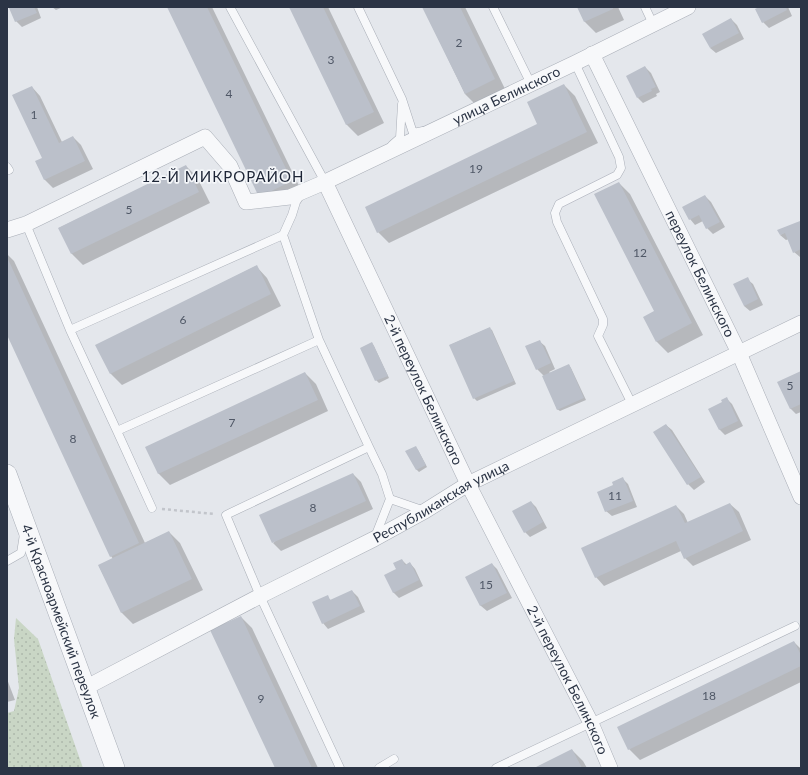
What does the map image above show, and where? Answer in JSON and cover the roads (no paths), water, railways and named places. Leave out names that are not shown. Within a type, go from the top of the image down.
[{"type":"street","name":"улица Белинского","points":[[26,224],[205,137],[230,166],[246,202],[290,197],[325,182],[575,63],[688,7]]},
{"type":"street","name":"переулок Белинского","points":[[592,54],[739,352],[801,497]]},
{"type":"street","name":"2-й переулок Белинского","points":[[325,182],[468,484],[590,723],[610,768]]},
{"type":"street","points":[[7,230],[26,224]]},
{"type":"street","name":"Республиканская улица","points":[[85,688],[260,596],[374,539],[425,511],[468,484],[801,323]]},
{"type":"street","name":"4-й Красноармейский переулок","points":[[7,474],[114,768]]},
{"type":"lane","points":[[230,7],[325,182]]},
{"type":"lane","points":[[358,7],[402,99],[413,133],[434,130]]},
{"type":"lane","points":[[493,7],[531,84]]},
{"type":"lane","points":[[645,7],[653,24]]},
{"type":"lane","points":[[575,63],[619,157],[621,168],[617,175],[559,204],[555,213],[557,222],[603,319],[603,325],[598,336],[632,404]]},
{"type":"lane","points":[[379,156],[400,138],[402,99]]},
{"type":"lane","points":[[303,192],[296,202],[284,235],[319,340],[382,474],[390,499],[374,539]]},
{"type":"lane","points":[[26,224],[70,330],[152,508]]},
{"type":"lane","points":[[70,330],[284,235]]},
{"type":"lane","points":[[117,431],[319,340]]},
{"type":"lane","points":[[340,768],[260,596],[226,515],[369,447]]},
{"type":"lane","points":[[390,499],[425,511]]},
{"type":"lane","points":[[7,561],[21,553],[25,525]]},
{"type":"lane","points":[[496,768],[795,626]]},
{"type":"lane","points":[[378,768],[394,759]]},
{"type":"district","name":"12-Й МИКРОРАЙОН","points":[[223,177]]}]
